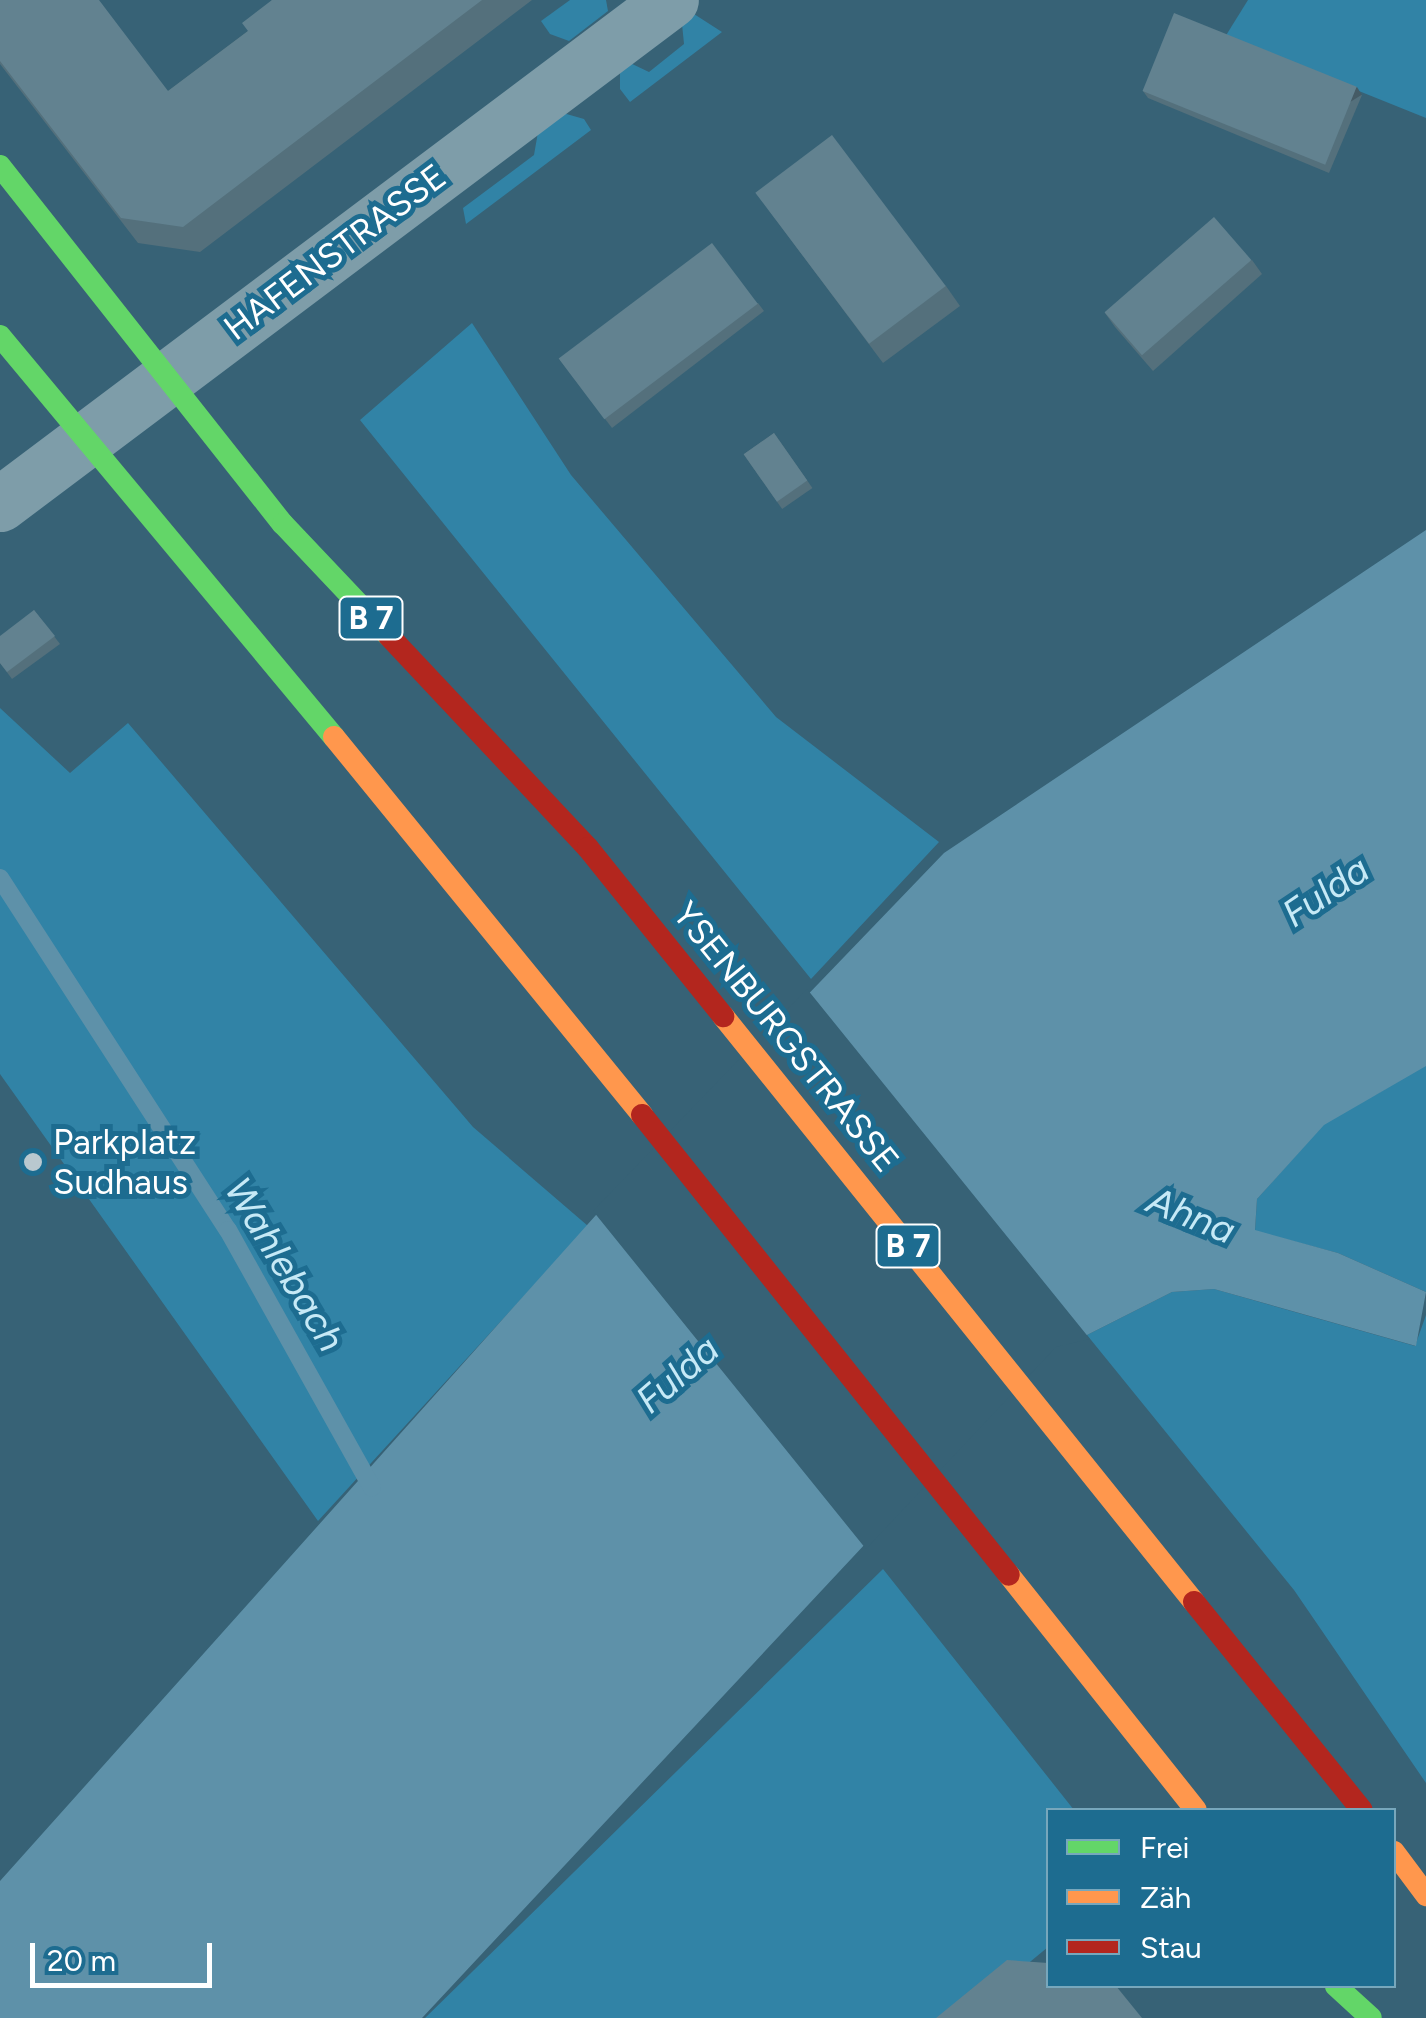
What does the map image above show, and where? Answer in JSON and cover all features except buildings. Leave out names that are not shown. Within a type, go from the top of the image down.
[{"type":"main road","name":"B 7","points":[[0,166],[164,380]]},
{"type":"main road","points":[[0,336],[492,926],[1194,1808]]},
{"type":"main road","name":"YSENBURGSTRASSE","points":[[164,380],[283,524],[588,848],[1360,1808]]},
{"type":"main road","points":[[1396,1855],[1426,1895]]},
{"type":"main road","points":[[1338,1988],[1371,2018]]},
{"type":"street","name":"HAFENSTRASSE","points":[[0,504],[670,0]]},
{"type":"shaded area","points":[[570,0],[606,0],[608,11],[569,41],[550,34],[541,21]]},
{"type":"shaded area","points":[[1248,0],[1426,0],[1426,118],[1225,37]]},
{"type":"shaded area","points":[[694,14],[722,32],[630,102],[620,89],[620,68],[628,62],[649,72],[684,44],[682,24]]},
{"type":"shaded area","points":[[563,113],[584,119],[591,130],[466,224],[463,208],[534,155],[538,132]]},
{"type":"shaded area","points":[[472,323],[571,475],[776,717],[939,842],[811,979],[360,420]]},
{"type":"shaded area","points":[[0,708],[70,773],[128,723],[473,1127],[588,1226],[318,1521],[0,1074]]},
{"type":"shaded area","points":[[1426,1064],[1426,1292],[1338,1253],[1255,1231],[1257,1199],[1323,1125],[1325,1112],[1377,1094]]},
{"type":"shaded area","points":[[1214,1289],[1415,1346],[1426,1315],[1426,1783],[1294,1590],[1087,1335],[1172,1292]]},
{"type":"shaded area","points":[[883,1569],[1072,1808],[1046,1808],[1046,1949],[962,2018],[425,2018]]},
{"type":"water","points":[[1426,530],[1426,1066],[1324,1125],[1257,1199],[1255,1230],[1338,1253],[1426,1292],[1416,1346],[1214,1289],[1172,1292],[1087,1335],[1053,1343],[422,2018],[0,2018],[0,1881],[596,1215],[944,853]]},
{"type":"pier","points":[[807,989],[1090,1339],[1056,1347],[866,1549],[593,1211]]},
{"type":"waterway","name":"Wahlebach","points":[[0,878],[228,1230],[372,1488]]},
{"type":"traffic: fast","points":[[0,166],[283,524],[388,635]]},
{"type":"traffic: fast","points":[[0,336],[334,737]]},
{"type":"traffic: fast","points":[[1338,1988],[1371,2018]]},
{"type":"traffic: slow","points":[[334,737],[642,1115]]},
{"type":"traffic: slow","points":[[723,1016],[1194,1602]]},
{"type":"traffic: slow","points":[[1009,1575],[1194,1808]]},
{"type":"traffic: slow","points":[[1396,1855],[1426,1895]]},
{"type":"traffic: jam","points":[[388,635],[588,848],[723,1016]]},
{"type":"traffic: jam","points":[[642,1115],[1009,1575]]},
{"type":"traffic: jam","points":[[1194,1602],[1360,1808]]},
{"type":"place","name":"Parkplatz Sudhaus","points":[[33,1162]]},
{"type":"water label","name":"Fulda","points":[[1326,892]]},
{"type":"water label","name":"Ahna","points":[[1191,1216]]},
{"type":"water label","name":"Fulda","points":[[678,1375]]}]
